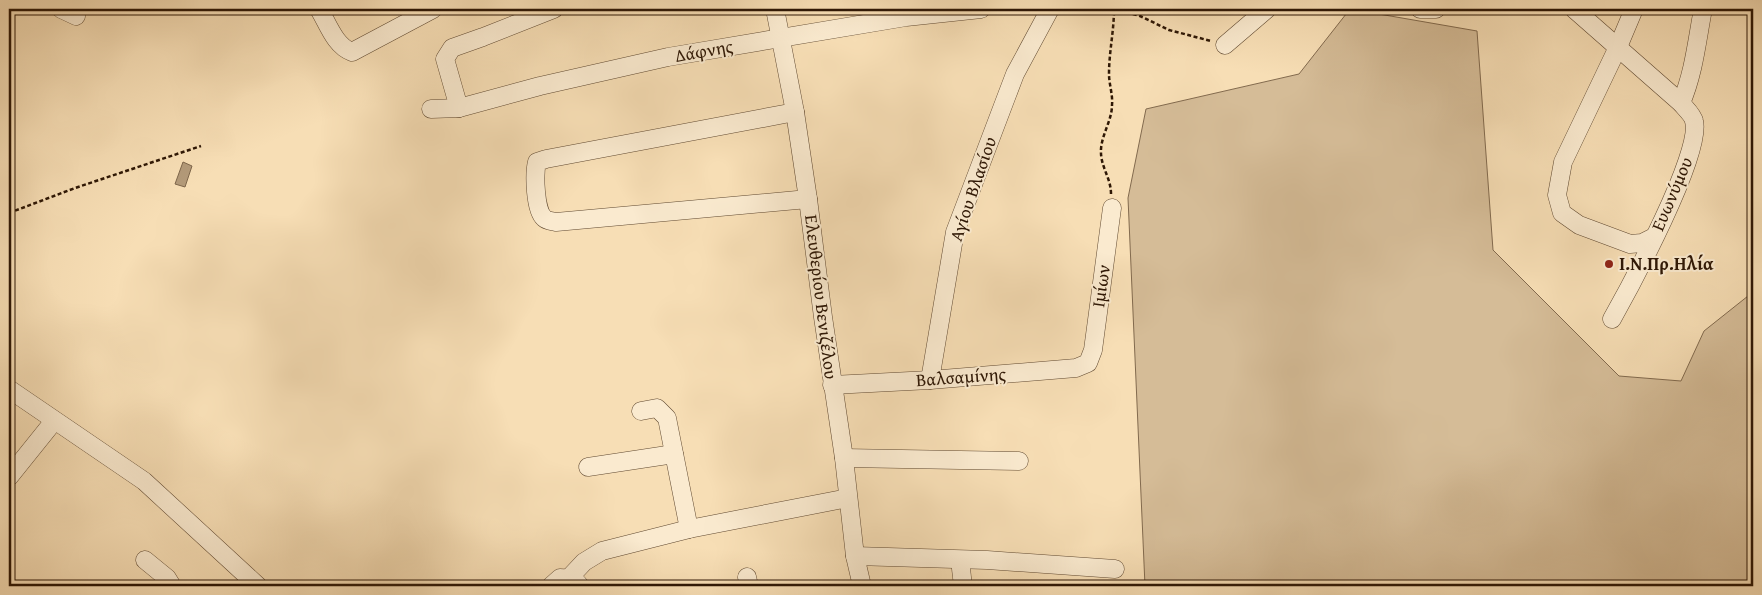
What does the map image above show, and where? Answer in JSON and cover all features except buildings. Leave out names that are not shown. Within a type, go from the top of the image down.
[{"type":"street","points":[[320,9],[336,38],[345,50],[352,52],[433,9]]},
{"type":"street","points":[[459,108],[445,59],[452,48],[554,9]]},
{"type":"street","name":"Ελευθερίου Βενιζέλου","points":[[775,9],[795,112],[832,385],[844,458],[855,556],[862,586]]},
{"type":"street","name":"Δάφνης","points":[[432,109],[459,108],[540,86],[668,58],[906,17],[981,9]]},
{"type":"street","name":"Αγίου Βλασίου","points":[[930,380],[955,232],[1015,74],[1050,9]]},
{"type":"street","points":[[1224,45],[1267,9]]},
{"type":"street","points":[[1420,9],[1436,9]]},
{"type":"street","points":[[1574,9],[1681,103],[1686,92],[1694,58],[1703,9]]},
{"type":"street","points":[[1634,9],[1563,162],[1557,195],[1562,213],[1579,224],[1630,244],[1642,243],[1654,237]]},
{"type":"street","name":"Ευωνύμου","points":[[1612,319],[1648,253],[1680,181],[1695,134],[1694,120],[1681,103]]},
{"type":"street","points":[[795,112],[546,159],[537,162],[534,173],[540,213],[546,220],[556,222],[808,199]]},
{"type":"street","name":"Ιμίων","points":[[1088,363],[1093,350],[1112,208]]},
{"type":"street","name":"Βαλσαμίνης","points":[[832,385],[930,380],[1076,368],[1088,363]]},
{"type":"street","points":[[9,389],[144,481],[258,586]]},
{"type":"street","points":[[641,411],[658,408],[667,418],[689,529]]},
{"type":"street","points":[[9,478],[54,420]]},
{"type":"street","points":[[588,466],[674,454]]},
{"type":"street","points":[[844,458],[1019,461]]},
{"type":"street","points":[[551,586],[560,578],[575,582],[584,562],[602,551],[689,529],[848,498]]},
{"type":"street","points":[[855,556],[1070,565],[1114,569]]},
{"type":"street","points":[[146,560],[167,578],[172,586]]},
{"type":"street","points":[[960,560],[963,586]]},
{"type":"path","points":[[1112,208],[1111,185],[1102,166],[1101,148],[1112,105],[1109,54],[1114,30],[1113,9],[1140,16],[1169,30],[1224,45]]},
{"type":"path","points":[[9,214],[75,188],[200,146]]},
{"type":"shaded area","points":[[1350,9],[1477,31],[1493,250],[1619,376],[1681,381],[1704,331],[1753,292],[1753,586],[1145,586],[1128,198],[1146,109],[1299,74]]},
{"type":"shaded area","points":[[183,162],[192,166],[185,187],[175,184]]},
{"type":"place","name":"Ι.Ν.Πρ.Ηλία","points":[[1609,264]]}]
